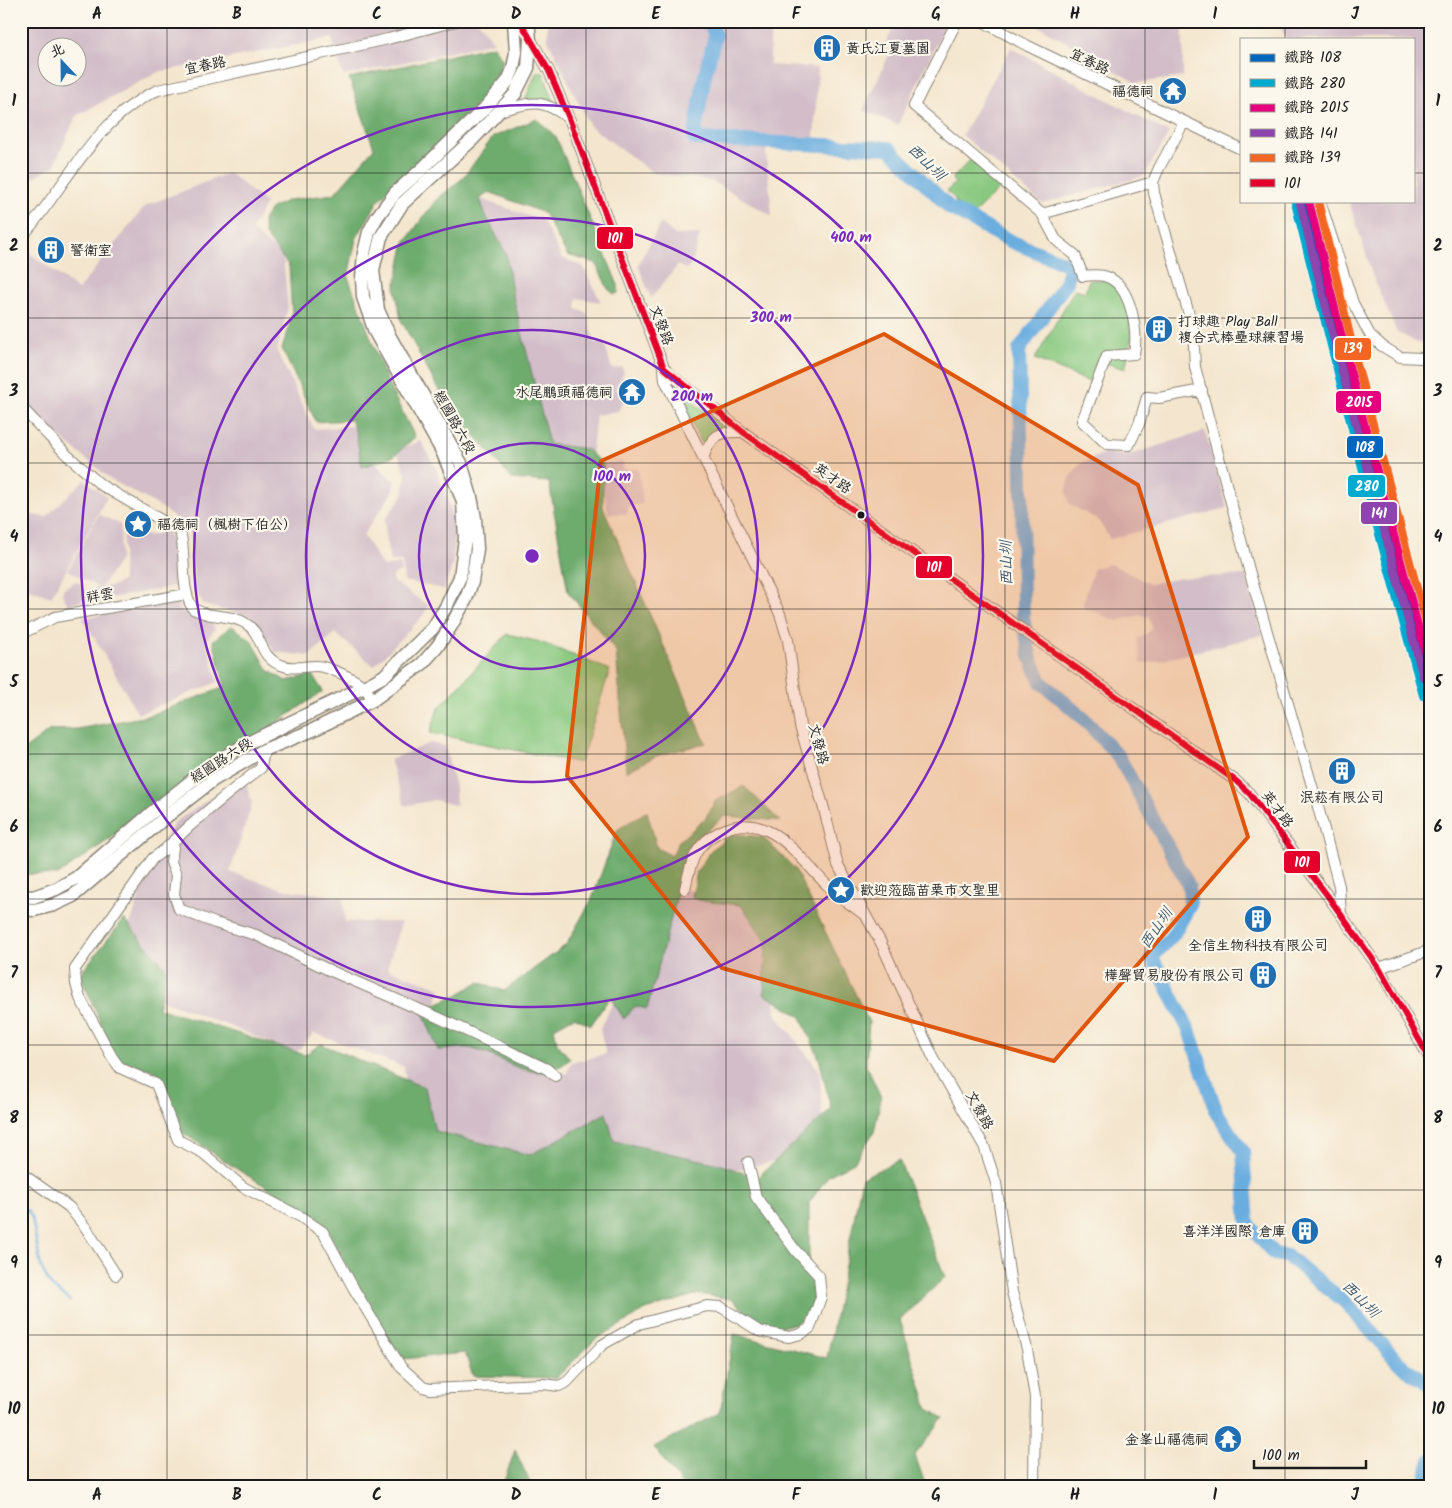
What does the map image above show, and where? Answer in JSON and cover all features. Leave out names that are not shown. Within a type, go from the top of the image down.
[{"type":"main road","name":"經國路六段","points":[[21,909],[34,910],[54,905],[74,896],[213,780],[264,750],[313,730],[373,700],[422,664],[437,647],[466,599],[472,582],[477,549],[473,505],[461,462],[390,337],[378,310],[372,270],[381,237],[396,201],[485,108],[508,81],[513,69],[516,52],[514,21]]},
{"type":"main road","name":"經國路六段","points":[[21,896],[33,897],[56,889],[76,878],[150,814],[216,762],[258,738],[384,676],[433,628],[447,606],[460,577],[464,538],[463,502],[442,450],[375,332],[364,297],[362,278],[364,253],[377,217],[474,138],[515,94],[528,68],[530,40],[528,21]]},
{"type":"main road","points":[[258,738],[264,750]]},
{"type":"street","name":"宜春路","points":[[21,238],[98,137],[123,112],[143,96],[158,90],[388,39],[456,21]]},
{"type":"street","name":"文發路","points":[[520,21],[549,70],[569,118],[664,368],[665,380],[780,614],[788,640],[800,726],[838,865],[908,998],[933,1056],[984,1146],[996,1183],[1012,1292],[1027,1349],[1035,1397],[1034,1487]]},
{"type":"street","points":[[957,21],[914,106],[1042,214],[1056,240],[1075,255],[1083,276],[1106,276],[1119,285],[1129,303],[1136,341],[1134,354],[1107,356],[1082,421],[1107,444],[1129,445],[1139,424],[1147,397],[1159,398],[1202,390]]},
{"type":"street","name":"宜春路","points":[[982,21],[1028,46],[1240,149]]},
{"type":"street","points":[[502,110],[526,104],[544,103],[569,118]]},
{"type":"street","points":[[1184,122],[1153,182],[1158,207],[1193,328],[1195,366],[1249,570],[1339,886],[1342,916]]},
{"type":"street","points":[[1042,214],[1153,182]]},
{"type":"street","points":[[1320,202],[1353,303],[1370,335],[1382,346],[1400,357],[1431,357]]},
{"type":"street","name":"英才路","points":[[664,368],[744,432],[1236,781],[1248,793],[1342,916],[1379,968],[1431,1061]]},
{"type":"street","points":[[21,407],[67,455],[101,485],[180,531],[183,540],[187,594],[194,609],[211,616],[228,616],[244,622],[255,632],[265,654],[281,665],[290,668],[324,666],[335,670],[364,687],[373,700]]},
{"type":"street","points":[[703,458],[713,438],[719,434],[744,432]]},
{"type":"street","name":"祥雲","points":[[21,634],[55,617],[187,594]]},
{"type":"street","points":[[264,750],[261,768],[227,793],[174,840],[166,850],[153,858],[75,969],[80,998],[120,1068],[156,1084],[178,1140],[203,1153],[243,1187],[301,1217],[323,1232],[401,1367],[423,1387],[445,1390],[543,1384],[559,1386],[567,1382],[602,1345],[639,1324],[707,1306],[721,1307],[759,1331],[790,1337],[801,1334],[810,1328],[821,1297],[819,1276],[796,1251],[756,1197],[748,1162]]},
{"type":"street","points":[[685,889],[691,862],[699,848],[710,836],[733,825],[755,825],[775,834],[832,890],[867,917]]},
{"type":"street","points":[[174,840],[171,862],[176,875],[174,894],[179,909],[215,923],[256,935],[331,971],[437,1016],[547,1069],[555,1076]]},
{"type":"street","points":[[1379,968],[1431,950]]},
{"type":"street","points":[[21,1172],[69,1207],[86,1228],[116,1275]]},
{"type":"highlighted area","points":[[884,334],[1138,485],[1248,837],[1054,1061],[722,968],[567,776],[601,461]]},
{"type":"shaded area","points":[[21,21],[478,21],[494,42],[343,76],[332,38],[158,72],[76,116],[54,166],[21,185]]},
{"type":"shaded area","points":[[547,21],[770,21],[770,65],[818,68],[814,142],[768,139],[766,153],[772,216],[712,181],[653,173],[590,126],[548,40]]},
{"type":"shaded area","points":[[896,21],[947,21],[898,125],[863,110],[893,47],[886,43]]},
{"type":"shaded area","points":[[1030,21],[1183,21],[1183,77],[1136,83]]},
{"type":"shaded area","points":[[1277,21],[1431,21],[1431,342],[1418,343],[1397,332],[1373,277],[1349,202],[1414,202],[1414,38],[1286,38]]},
{"type":"shaded area","points":[[1011,48],[1169,133],[1144,176],[1042,204],[962,135]]},
{"type":"shaded area","points":[[229,173],[266,203],[251,230],[283,256],[288,307],[277,351],[314,429],[363,425],[370,459],[394,481],[393,492],[363,535],[383,567],[400,564],[401,572],[394,574],[392,581],[429,606],[421,618],[374,666],[335,633],[309,656],[275,652],[252,617],[204,605],[195,590],[189,530],[161,507],[110,479],[21,404],[21,198],[32,213],[31,254],[78,290],[145,206]]},
{"type":"shaded area","points":[[478,198],[543,221],[562,258],[583,266],[601,302],[577,298],[576,309],[587,313],[595,344],[604,342],[612,369],[622,367],[624,373],[615,388],[626,397],[618,411],[596,415],[591,457],[547,448]]},
{"type":"shaded area","points":[[661,223],[675,235],[700,234],[691,266],[686,269],[678,265],[651,298],[638,265]]},
{"type":"shaded area","points":[[1205,431],[1227,508],[1110,539],[1098,520],[1069,504],[1066,490],[1069,480],[1082,463],[1107,452],[1126,456]]},
{"type":"shaded area","points":[[421,441],[436,469],[450,506],[455,526],[453,563],[444,589],[404,581],[402,561],[390,561],[385,534],[385,519],[403,495],[406,475],[397,450]]},
{"type":"shaded area","points":[[623,462],[624,469],[639,469],[643,504],[628,506],[628,514],[608,514],[600,464]]},
{"type":"shaded area","points":[[84,480],[107,497],[51,597],[21,586],[21,513],[46,517]]},
{"type":"shaded area","points":[[99,514],[121,525],[120,560],[100,588],[116,585],[123,580],[123,536],[154,535],[166,530],[176,544],[178,586],[88,602],[86,599],[68,605],[62,594],[64,588],[76,581],[82,585],[85,591],[99,588],[68,570]]},
{"type":"shaded area","points":[[1111,564],[1150,584],[1181,578],[1246,575],[1262,635],[1141,664],[1137,639],[1148,633],[1152,628],[1149,617],[1140,615],[1117,621],[1082,607],[1094,568]]},
{"type":"shaded area","points":[[178,601],[180,610],[197,619],[212,623],[215,629],[206,641],[218,682],[138,714],[83,618]]},
{"type":"shaded area","points":[[430,743],[445,746],[455,787],[456,805],[434,800],[405,806],[390,760]]},
{"type":"shaded area","points":[[244,775],[252,804],[230,872],[286,890],[343,897],[345,922],[401,922],[387,969],[441,988],[429,1026],[496,1045],[566,1074],[571,1063],[606,1054],[600,1029],[670,887],[750,899],[776,947],[775,1013],[820,1072],[822,1123],[789,1158],[729,1171],[527,1167],[413,1137],[404,1067],[314,1033],[296,1053],[146,993],[127,934],[150,864],[175,822]]},
{"type":"green space","points":[[493,46],[503,60],[490,92],[378,201],[356,239],[348,277],[388,384],[415,437],[394,456],[362,467],[356,433],[351,420],[316,422],[282,349],[292,316],[289,266],[265,235],[263,220],[271,208],[289,200],[334,194],[374,148],[349,78]]},
{"type":"green space","points":[[540,71],[543,73],[556,107],[525,100],[536,73]]},
{"type":"green space","points":[[537,119],[556,137],[618,285],[618,293],[614,294],[608,289],[596,263],[567,255],[544,213],[489,192],[480,199],[486,216],[506,254],[512,292],[549,444],[586,449],[603,464],[603,507],[706,743],[656,756],[626,772],[616,651],[568,592],[549,482],[512,479],[443,398],[401,320],[395,287],[405,242],[436,200],[463,178],[493,137]]},
{"type":"green space","points":[[972,158],[1003,185],[971,217],[955,202],[956,200],[947,191],[955,183],[952,179]]},
{"type":"green space","points":[[1089,280],[1108,280],[1115,284],[1129,311],[1132,337],[1125,369],[1102,362],[1092,383],[1035,359],[1075,289],[1085,292]]},
{"type":"green space","points":[[682,394],[729,429],[704,448],[679,398]]},
{"type":"green space","points":[[232,626],[252,641],[269,671],[286,681],[312,675],[323,691],[58,875],[21,874],[21,752],[50,730],[77,729],[148,716],[225,687],[213,640]]},
{"type":"green space","points":[[507,634],[540,642],[610,670],[580,763],[430,733],[438,709]]},
{"type":"green space","points":[[744,786],[780,821],[724,816],[690,846],[647,1009],[635,1006],[624,1019],[610,997],[591,1025],[574,1017],[554,1028],[557,1043],[570,1059],[558,1068],[546,1071],[522,1069],[486,1053],[469,1048],[438,1050],[422,1010],[457,995],[479,982],[504,991],[566,945],[592,899],[617,830],[647,811],[657,848],[672,856],[678,842],[705,819],[715,801]]},
{"type":"green space","points":[[732,834],[763,837],[795,869],[869,1022],[866,1065],[881,1097],[874,1132],[854,1162],[828,1176],[809,1203],[809,1255],[814,1305],[797,1323],[766,1331],[732,1299],[698,1294],[646,1310],[596,1339],[556,1378],[473,1376],[465,1353],[403,1359],[368,1307],[323,1221],[240,1171],[180,1131],[153,1070],[116,1059],[80,974],[124,919],[166,969],[158,1008],[305,1055],[321,1044],[425,1088],[435,1131],[530,1155],[606,1113],[614,1141],[719,1164],[757,1178],[831,1109],[819,1058],[801,1017],[764,994],[766,941],[741,905],[692,898],[697,871],[712,849]]},
{"type":"green space","points":[[899,1160],[945,1277],[900,1320],[928,1409],[944,1418],[915,1455],[926,1487],[684,1487],[654,1447],[720,1413],[734,1334],[827,1358],[862,1178]]},
{"type":"green space","points":[[515,1450],[532,1487],[502,1487]]},
{"type":"waterway","name":"西山圳","points":[[710,21],[715,36],[704,79],[694,139],[889,148],[950,208],[1010,241],[1069,265],[1067,282],[1019,350],[1023,617],[1030,656],[1041,682],[1083,718],[1119,757],[1189,886],[1190,905],[1173,935],[1152,957],[1189,1030],[1217,1114],[1243,1151],[1248,1224],[1274,1254],[1287,1256],[1345,1302],[1399,1363],[1431,1386]]},
{"type":"waterway","points":[[1326,236],[1356,344],[1366,350]]},
{"type":"waterway","points":[[21,1208],[28,1211],[32,1218],[41,1267],[51,1286],[70,1301]]},
{"type":"waterway","name":"西山圳","points":[[1425,1487],[1425,1479],[1431,1460]]},
{"type":"rail line","name":"108","points":[[1303,202],[1382,514],[1431,693]]},
{"type":"rail line","name":"2015","points":[[1309,202],[1349,366],[1431,674]]},
{"type":"rail line","name":"139","points":[[1318,202],[1357,364],[1431,640]]},
{"type":"rail line","name":"280","points":[[1295,203],[1374,516],[1423,696]]},
{"type":"rail line","name":"141","points":[[1300,203],[1341,368],[1423,677]]},
{"type":"transit line","name":"101","points":[[520,21],[549,71],[569,118],[664,368],[743,432],[1236,781],[1249,793],[1327,895],[1379,968],[1431,1061]]},
{"type":"place","name":"黃氏江夏墓園","points":[[827,48]]},
{"type":"place","name":"福德祠","points":[[1173,91]]},
{"type":"place","name":"警衛室","points":[[51,250]]},
{"type":"place","name":"打球趣 Play Ball 複合式棒壘球練習場","points":[[1159,329]]},
{"type":"place","name":"水尾鵬頭福德祠","points":[[632,392]]},
{"type":"place","name":"福德祠（楓樹下伯公）","points":[[138,524]]},
{"type":"place","name":"泯菘有限公司","points":[[1342,771]]},
{"type":"place","name":"歡迎蒞臨苗栗市文聖里","points":[[841,890]]},
{"type":"place","name":"全信生物科技有限公司","points":[[1258,919]]},
{"type":"place","name":"樺聲貿易股份有限公司","points":[[1263,975]]},
{"type":"place","name":"喜洋洋國際 倉庫","points":[[1305,1231]]},
{"type":"place","name":"金峯山福德祠","points":[[1228,1439]]}]
